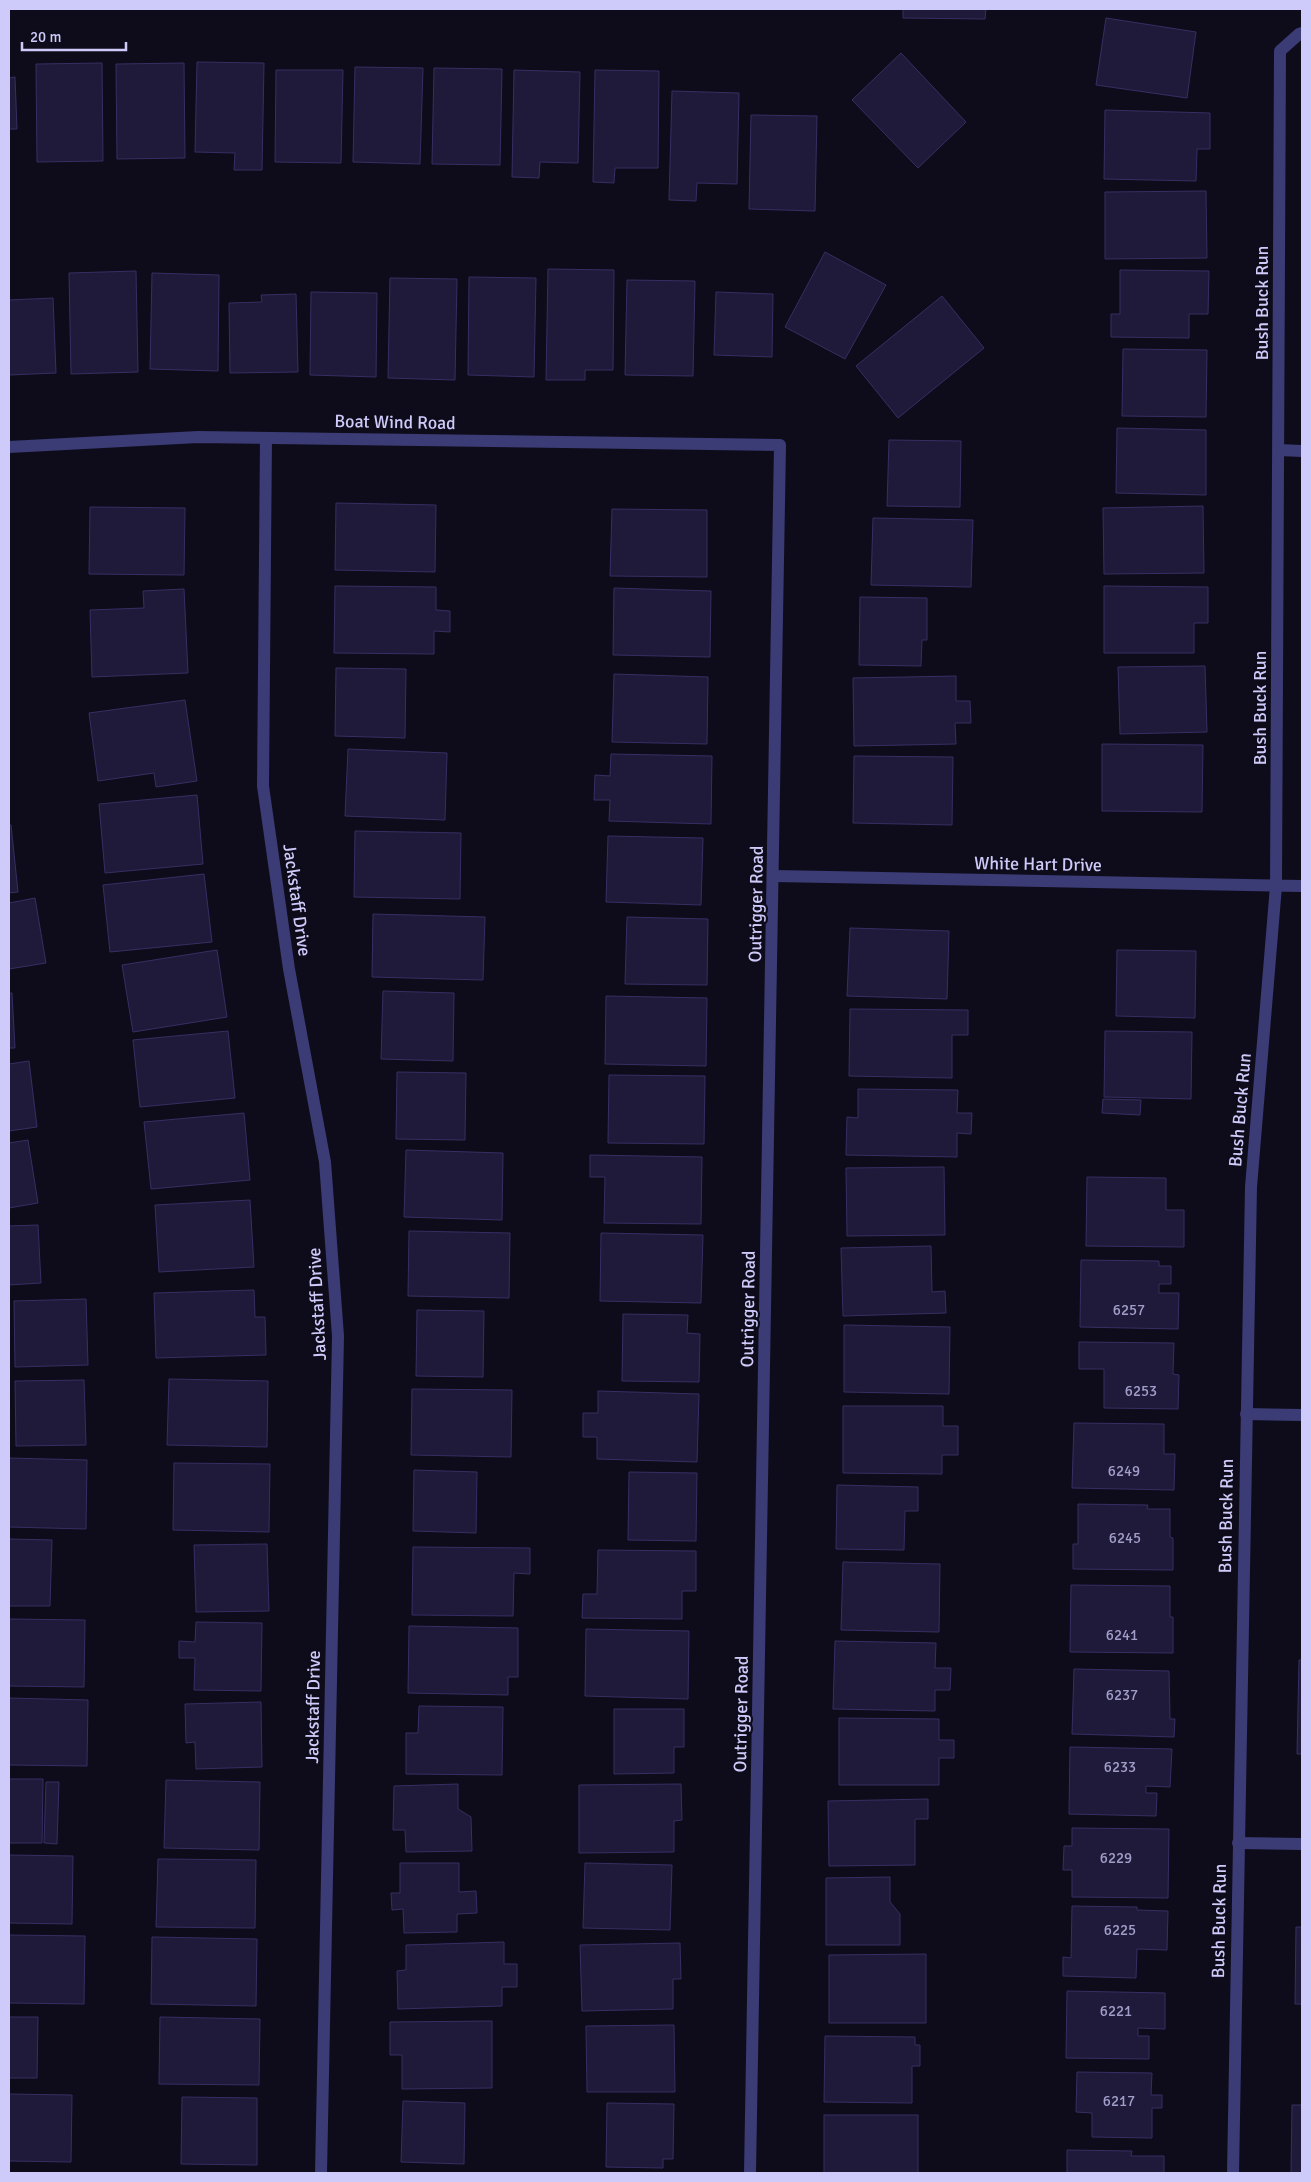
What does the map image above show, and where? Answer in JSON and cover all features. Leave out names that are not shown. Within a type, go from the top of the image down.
[{"type":"street","name":"Bush Buck Run","points":[[1232,2173],[1250,1187],[1276,886],[1280,51],[1302,33]]},
{"type":"street","name":"Boat Wind Road","points":[[9,447],[198,437],[780,445]]},
{"type":"street","name":"Jackstaff Drive","points":[[266,438],[263,786],[289,969],[325,1162],[338,1336],[320,2173]]},
{"type":"street","name":"Outrigger Road","points":[[750,2173],[780,445]]},
{"type":"street","points":[[1279,450],[1302,450]]},
{"type":"street","name":"White Hart Drive","points":[[774,876],[1302,886]]},
{"type":"street","points":[[1246,1414],[1302,1415]]},
{"type":"street","points":[[1238,1843],[1302,1844]]},
{"type":"building","points":[[903,9],[986,9],[985,19],[903,18]]},
{"type":"building","points":[[1106,18],[1196,32],[1187,98],[1096,85]]},
{"type":"building","points":[[901,53],[966,122],[918,168],[852,100]]},
{"type":"building","points":[[197,62],[264,63],[262,170],[234,170],[235,153],[195,152]]},
{"type":"building","points":[[102,63],[103,161],[37,162],[36,64]]},
{"type":"building","points":[[184,63],[185,158],[117,159],[116,64]]},
{"type":"building","points":[[355,67],[423,68],[420,164],[353,162]]},
{"type":"building","points":[[434,68],[502,69],[500,165],[432,164]]},
{"type":"building","points":[[276,70],[343,70],[341,163],[275,162]]},
{"type":"building","points":[[514,70],[580,72],[578,163],[540,162],[539,178],[512,177]]},
{"type":"building","points":[[595,70],[659,71],[658,168],[615,168],[614,183],[593,182]]},
{"type":"building","points":[[15,77],[17,129],[9,129],[9,78]]},
{"type":"building","points":[[672,91],[739,93],[737,184],[697,183],[696,201],[669,200]]},
{"type":"building","points":[[1105,110],[1210,113],[1210,149],[1197,149],[1196,181],[1104,179]]},
{"type":"building","points":[[751,115],[817,116],[815,211],[749,209]]},
{"type":"building","points":[[1206,191],[1207,258],[1105,259],[1105,192]]},
{"type":"building","points":[[825,252],[886,285],[845,359],[785,327]]},
{"type":"building","points":[[548,269],[614,270],[613,370],[585,370],[585,380],[546,380]]},
{"type":"building","points":[[1120,270],[1209,271],[1208,314],[1189,314],[1189,338],[1111,337],[1111,314],[1120,314]]},
{"type":"building","points":[[136,271],[138,372],[71,374],[69,273]]},
{"type":"building","points":[[152,273],[219,275],[218,371],[150,369]]},
{"type":"building","points":[[469,277],[536,278],[534,377],[468,375]]},
{"type":"building","points":[[390,278],[457,279],[455,380],[388,378]]},
{"type":"building","points":[[627,280],[695,281],[693,376],[625,375]]},
{"type":"building","points":[[311,292],[377,293],[376,377],[310,375]]},
{"type":"building","points":[[716,292],[773,294],[772,357],[714,355]]},
{"type":"building","points":[[296,294],[298,372],[230,373],[229,303],[262,302],[261,295]]},
{"type":"building","points":[[942,296],[984,348],[898,418],[856,366]]},
{"type":"building","points":[[53,298],[56,373],[9,375],[9,300]]},
{"type":"building","points":[[1123,349],[1207,350],[1206,417],[1122,416]]},
{"type":"building","points":[[1117,428],[1206,430],[1206,495],[1116,493]]},
{"type":"building","points":[[889,440],[961,441],[960,507],[887,506]]},
{"type":"building","points":[[336,503],[436,505],[435,572],[335,570]]},
{"type":"building","points":[[1203,506],[1204,573],[1104,574],[1103,508]]},
{"type":"building","points":[[90,507],[185,508],[184,575],[89,574]]},
{"type":"building","points":[[612,509],[707,510],[707,577],[610,576]]},
{"type":"building","points":[[873,518],[973,520],[971,587],[871,585]]},
{"type":"building","points":[[335,586],[436,587],[436,610],[450,611],[450,632],[434,631],[434,654],[334,653]]},
{"type":"building","points":[[1104,586],[1208,587],[1208,623],[1194,623],[1194,653],[1104,653]]},
{"type":"building","points":[[614,588],[711,591],[710,657],[613,655]]},
{"type":"building","points":[[184,589],[188,673],[92,677],[90,610],[144,608],[143,591]]},
{"type":"building","points":[[860,597],[927,598],[927,640],[922,640],[921,666],[859,665]]},
{"type":"building","points":[[1205,666],[1207,732],[1120,734],[1118,667]]},
{"type":"building","points":[[336,668],[406,669],[405,738],[335,736]]},
{"type":"building","points":[[614,674],[708,677],[707,744],[612,742]]},
{"type":"building","points":[[956,676],[956,701],[970,701],[971,723],[955,723],[956,744],[854,746],[853,678]]},
{"type":"building","points":[[185,700],[197,781],[156,787],[154,773],[98,781],[89,713]]},
{"type":"building","points":[[1102,744],[1203,745],[1202,812],[1102,811]]},
{"type":"building","points":[[348,749],[447,753],[445,820],[345,816]]},
{"type":"building","points":[[611,754],[712,756],[711,824],[609,821],[610,800],[594,800],[595,775],[610,776]]},
{"type":"building","points":[[854,756],[953,757],[952,825],[853,823]]},
{"type":"building","points":[[197,795],[203,864],[105,873],[99,804]]},
{"type":"building","points":[[9,825],[11,825],[18,892],[9,893]]},
{"type":"building","points":[[355,831],[461,833],[460,899],[354,897]]},
{"type":"building","points":[[608,836],[703,838],[701,905],[606,902]]},
{"type":"building","points":[[204,874],[212,942],[110,952],[103,885]]},
{"type":"building","points":[[35,898],[46,963],[9,969],[9,903]]},
{"type":"building","points":[[373,914],[485,917],[483,980],[372,977]]},
{"type":"building","points":[[627,917],[708,919],[707,985],[625,984]]},
{"type":"building","points":[[850,928],[949,931],[947,999],[847,996]]},
{"type":"building","points":[[217,950],[227,1017],[133,1032],[122,965]]},
{"type":"building","points":[[1117,950],[1196,951],[1195,1018],[1116,1016]]},
{"type":"building","points":[[383,991],[454,993],[453,1061],[381,1059]]},
{"type":"building","points":[[9,993],[12,993],[15,1048],[9,1048]]},
{"type":"building","points":[[606,996],[707,998],[706,1066],[605,1064]]},
{"type":"building","points":[[850,1009],[968,1010],[968,1035],[952,1035],[952,1078],[849,1076]]},
{"type":"building","points":[[228,1031],[235,1098],[140,1107],[133,1040]]},
{"type":"building","points":[[1105,1031],[1192,1032],[1191,1099],[1104,1097]]},
{"type":"building","points":[[29,1061],[37,1127],[9,1131],[9,1064]]},
{"type":"building","points":[[397,1072],[466,1073],[465,1140],[396,1139]]},
{"type":"building","points":[[609,1075],[705,1076],[704,1144],[608,1143]]},
{"type":"building","points":[[858,1089],[958,1090],[957,1113],[972,1113],[971,1134],[957,1133],[957,1157],[846,1155],[847,1117],[858,1118]]},
{"type":"building","points":[[1103,1099],[1141,1100],[1140,1115],[1102,1113]]},
{"type":"building","points":[[244,1113],[250,1180],[151,1189],[144,1122]]},
{"type":"building","points":[[28,1140],[38,1203],[9,1208],[9,1143]]},
{"type":"building","points":[[406,1150],[503,1153],[502,1220],[404,1217]]},
{"type":"building","points":[[590,1155],[702,1157],[701,1224],[604,1223],[605,1177],[590,1177]]},
{"type":"building","points":[[944,1167],[945,1235],[847,1236],[846,1168]]},
{"type":"building","points":[[1087,1177],[1166,1178],[1166,1210],[1184,1210],[1184,1247],[1086,1246]]},
{"type":"building","points":[[250,1200],[254,1267],[159,1272],[155,1205]]},
{"type":"building","points":[[38,1225],[41,1283],[9,1285],[9,1226]]},
{"type":"building","points":[[409,1231],[510,1233],[509,1298],[408,1296]]},
{"type":"building","points":[[601,1233],[703,1235],[701,1303],[600,1301]]},
{"type":"building","points":[[931,1246],[932,1292],[945,1291],[946,1313],[843,1316],[841,1248]]},
{"type":"building","points":[[1081,1260],[1159,1261],[1159,1266],[1171,1266],[1171,1284],[1159,1284],[1159,1293],[1179,1293],[1178,1329],[1080,1327]]},
{"type":"building","points":[[254,1290],[255,1317],[265,1317],[266,1355],[156,1358],[154,1293]]},
{"type":"building","points":[[86,1299],[88,1365],[15,1367],[14,1301]]},
{"type":"building","points":[[417,1310],[484,1311],[483,1377],[416,1376]]},
{"type":"building","points":[[623,1314],[688,1315],[687,1333],[700,1334],[699,1382],[622,1381]]},
{"type":"building","points":[[844,1325],[950,1327],[949,1394],[844,1392]]},
{"type":"building","points":[[1079,1342],[1174,1343],[1173,1374],[1179,1375],[1178,1409],[1104,1408],[1104,1369],[1079,1369]]},
{"type":"building","points":[[169,1379],[268,1381],[267,1447],[167,1445]]},
{"type":"building","points":[[84,1380],[86,1445],[16,1446],[15,1381]]},
{"type":"building","points":[[412,1389],[512,1390],[511,1457],[411,1455]]},
{"type":"building","points":[[598,1391],[699,1394],[697,1462],[597,1459],[597,1437],[583,1437],[583,1413],[598,1413]]},
{"type":"building","points":[[843,1406],[943,1406],[943,1426],[958,1426],[958,1455],[942,1455],[942,1474],[843,1473]]},
{"type":"building","points":[[1074,1423],[1164,1424],[1164,1454],[1175,1454],[1174,1490],[1072,1488]]},
{"type":"building","points":[[9,1458],[87,1460],[86,1529],[9,1527]]},
{"type":"building","points":[[174,1463],[270,1464],[269,1532],[173,1530]]},
{"type":"building","points":[[414,1470],[477,1472],[476,1533],[413,1531]]},
{"type":"building","points":[[629,1472],[697,1473],[696,1541],[628,1540]]},
{"type":"building","points":[[837,1485],[918,1487],[918,1511],[905,1511],[904,1550],[836,1549]]},
{"type":"building","points":[[1078,1504],[1148,1505],[1147,1509],[1170,1509],[1170,1537],[1173,1538],[1173,1570],[1073,1569],[1073,1544],[1078,1544]]},
{"type":"building","points":[[9,1539],[52,1540],[50,1606],[9,1606]]},
{"type":"building","points":[[267,1544],[269,1611],[196,1612],[194,1545]]},
{"type":"building","points":[[413,1547],[530,1548],[530,1574],[514,1573],[513,1616],[412,1615]]},
{"type":"building","points":[[598,1550],[696,1551],[696,1591],[682,1591],[682,1619],[582,1618],[583,1594],[597,1594]]},
{"type":"building","points":[[843,1562],[940,1564],[939,1632],[841,1630]]},
{"type":"building","points":[[1071,1585],[1170,1586],[1170,1617],[1173,1617],[1173,1653],[1070,1652]]},
{"type":"building","points":[[9,1619],[85,1620],[84,1687],[9,1686]]},
{"type":"building","points":[[196,1622],[262,1623],[261,1691],[194,1690],[195,1658],[179,1658],[179,1641],[195,1642]]},
{"type":"building","points":[[409,1626],[518,1628],[518,1677],[508,1677],[508,1695],[408,1693]]},
{"type":"building","points":[[586,1629],[689,1631],[688,1699],[585,1696]]},
{"type":"building","points":[[835,1641],[936,1643],[935,1668],[951,1668],[950,1690],[935,1690],[935,1711],[833,1709]]},
{"type":"building","points":[[1299,1660],[1302,1660],[1302,1754],[1297,1754]]},
{"type":"building","points":[[1074,1669],[1169,1671],[1170,1719],[1175,1719],[1174,1737],[1072,1734]]},
{"type":"building","points":[[9,1698],[88,1700],[87,1766],[9,1765]]},
{"type":"building","points":[[261,1702],[262,1767],[196,1769],[195,1742],[186,1743],[185,1704]]},
{"type":"building","points":[[419,1706],[503,1707],[502,1775],[406,1774],[406,1733],[418,1733]]},
{"type":"building","points":[[614,1709],[684,1709],[684,1747],[674,1747],[674,1773],[614,1774]]},
{"type":"building","points":[[839,1718],[939,1719],[939,1740],[954,1740],[954,1758],[939,1758],[939,1785],[839,1785]]},
{"type":"building","points":[[1070,1747],[1172,1749],[1170,1787],[1146,1786],[1146,1793],[1157,1793],[1156,1816],[1069,1814]]},
{"type":"building","points":[[9,1779],[43,1779],[42,1843],[9,1843]]},
{"type":"building","points":[[166,1780],[260,1782],[259,1850],[164,1848]]},
{"type":"building","points":[[46,1782],[59,1782],[57,1844],[44,1843]]},
{"type":"building","points":[[458,1784],[458,1809],[471,1817],[472,1851],[406,1852],[405,1830],[393,1830],[394,1786]]},
{"type":"building","points":[[681,1784],[682,1820],[674,1821],[674,1852],[579,1853],[579,1785]]},
{"type":"building","points":[[928,1799],[928,1819],[915,1819],[915,1865],[829,1866],[828,1801]]},
{"type":"building","points":[[1072,1828],[1169,1829],[1168,1898],[1072,1897],[1072,1870],[1063,1870],[1064,1846],[1072,1846]]},
{"type":"building","points":[[9,1855],[73,1856],[72,1924],[9,1923]]},
{"type":"building","points":[[158,1859],[256,1860],[255,1928],[156,1927]]},
{"type":"building","points":[[400,1863],[459,1863],[459,1892],[476,1891],[477,1913],[457,1914],[457,1932],[404,1933],[403,1909],[392,1910],[391,1893],[400,1893]]},
{"type":"building","points":[[585,1863],[672,1865],[670,1930],[583,1928]]},
{"type":"building","points":[[890,1877],[890,1902],[900,1914],[900,1945],[826,1945],[826,1878]]},
{"type":"building","points":[[1072,1906],[1137,1907],[1137,1910],[1168,1911],[1167,1950],[1137,1949],[1136,1978],[1063,1976],[1063,1957],[1071,1958]]},
{"type":"building","points":[[1296,1927],[1302,1927],[1302,2004],[1295,2004]]},
{"type":"building","points":[[9,1935],[85,1936],[84,2004],[9,2003]]},
{"type":"building","points":[[152,1937],[257,1939],[256,2006],[151,2004]]},
{"type":"building","points":[[504,1942],[504,1964],[517,1964],[517,1987],[502,1987],[502,2006],[398,2009],[397,1971],[406,1970],[406,1945]]},
{"type":"building","points":[[680,1943],[681,1979],[673,1979],[673,2009],[582,2011],[580,1945]]},
{"type":"building","points":[[926,1954],[926,2023],[829,2023],[829,1955]]},
{"type":"building","points":[[1067,1991],[1165,1993],[1165,2029],[1138,2028],[1138,2036],[1149,2036],[1149,2059],[1066,2058]]},
{"type":"building","points":[[9,2017],[38,2017],[37,2078],[9,2078]]},
{"type":"building","points":[[160,2017],[260,2019],[259,2085],[159,2084]]},
{"type":"building","points":[[492,2021],[492,2088],[402,2089],[402,2055],[390,2055],[390,2022]]},
{"type":"building","points":[[674,2025],[675,2092],[587,2092],[586,2026]]},
{"type":"building","points":[[825,2036],[915,2037],[915,2045],[920,2045],[920,2066],[912,2066],[912,2103],[824,2102]]},
{"type":"building","points":[[1077,2072],[1152,2073],[1151,2095],[1162,2095],[1162,2108],[1152,2108],[1152,2138],[1092,2137],[1092,2113],[1076,2112]]},
{"type":"building","points":[[9,2094],[72,2095],[71,2162],[9,2161]]},
{"type":"building","points":[[182,2097],[257,2098],[257,2165],[181,2164]]},
{"type":"building","points":[[403,2101],[465,2103],[464,2164],[401,2162]]},
{"type":"building","points":[[607,2103],[674,2104],[673,2159],[663,2159],[663,2168],[606,2167]]},
{"type":"building","points":[[1292,2105],[1302,2105],[1302,2173],[1291,2173]]},
{"type":"building","points":[[824,2115],[918,2115],[918,2173],[824,2173]]},
{"type":"building","points":[[1067,2150],[1132,2151],[1131,2156],[1164,2156],[1164,2173],[1067,2173]]}]
